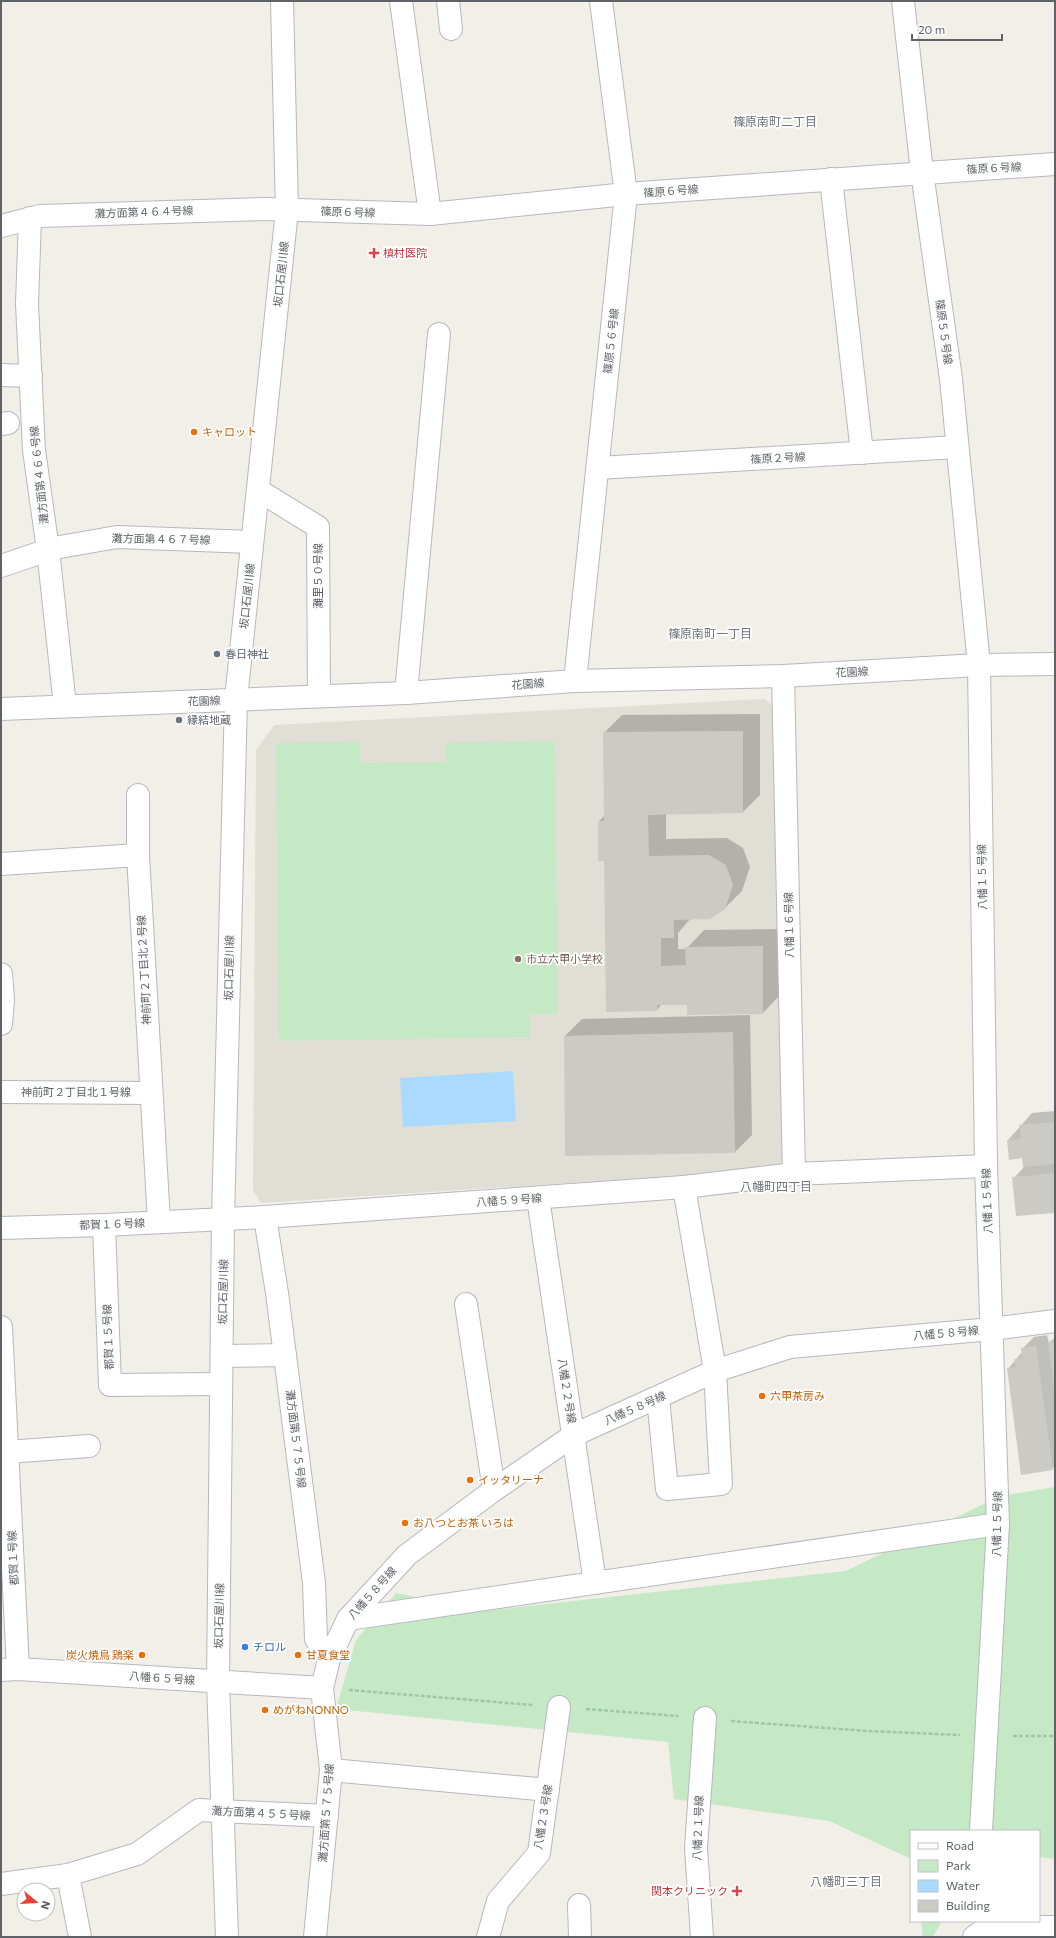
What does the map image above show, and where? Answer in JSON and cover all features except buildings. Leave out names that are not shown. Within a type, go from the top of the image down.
[{"type":"street","name":"坂口石屋川線","points":[[227,1937],[224,1811],[218,1682],[224,1219],[236,699],[287,210],[282,1]]},
{"type":"street","points":[[401,1],[430,214]]},
{"type":"street","points":[[448,1],[452,29]]},
{"type":"street","name":"篠原５６号線","points":[[575,681],[626,194],[601,1]]},
{"type":"street","name":"篠原５５号線","points":[[903,1],[922,172],[951,379],[979,664]]},
{"type":"street","name":"篠原６号線","points":[[287,210],[430,214],[626,194],[922,172],[1055,164]]},
{"type":"street","points":[[831,179],[862,453]]},
{"type":"street","name":"灘方面第４６４号線","points":[[1,226],[40,216],[234,210],[287,210]]},
{"type":"street","name":"灘方面第４６６号線","points":[[30,218],[28,304],[34,450],[48,550],[65,706]]},
{"type":"street","points":[[406,693],[439,334]]},
{"type":"street","points":[[1,375],[31,376]]},
{"type":"street","name":"篠原２号線","points":[[598,468],[958,447]]},
{"type":"street","name":"灘里５０号線","points":[[258,490],[318,527],[319,696]]},
{"type":"street","name":"灘方面第４６７号線","points":[[1,566],[48,550],[117,537],[252,542]]},
{"type":"street","name":"花園線","points":[[1,709],[406,693],[575,681],[783,676],[979,664],[1055,664]]},
{"type":"street","name":"八幡１５号線","points":[[979,664],[986,1166],[998,1524],[981,1830]]},
{"type":"street","name":"八幡１６号線","points":[[783,676],[794,1174]]},
{"type":"street","name":"神前町２丁目北２号線","points":[[138,795],[138,855],[159,1222]]},
{"type":"street","points":[[1,864],[138,855]]},
{"type":"street","points":[[1,974],[1,1024]]},
{"type":"street","name":"神前町２丁目北１号線","points":[[1,1092],[151,1093]]},
{"type":"street","name":"八幡５９号線","points":[[224,1219],[684,1187],[794,1174],[986,1166]]},
{"type":"street","points":[[658,1398],[667,1489],[721,1484],[715,1371],[684,1187]]},
{"type":"street","name":"八幡２２号線","points":[[538,1198],[595,1583]]},
{"type":"street","name":"灘方面第５７５号線","points":[[265,1217],[285,1355],[314,1583],[316,1639],[329,1659]]},
{"type":"street","name":"都賀１６号線","points":[[1,1228],[224,1219]]},
{"type":"street","name":"都賀１５号線","points":[[104,1225],[110,1384],[221,1384]]},
{"type":"street","points":[[466,1304],[494,1490]]},
{"type":"street","name":"八幡５８号線","points":[[322,1688],[329,1659],[348,1619],[407,1555],[494,1490],[574,1435],[715,1371],[790,1347],[992,1330],[1055,1321]]},
{"type":"street","name":"都賀１号線","points":[[1,1327],[7,1452],[10,1670]]},
{"type":"street","points":[[222,1356],[285,1355]]},
{"type":"street","points":[[7,1452],[89,1446]]},
{"type":"street","points":[[348,1619],[998,1524]]},
{"type":"street","name":"八幡６５号線","points":[[10,1670],[322,1688]]},
{"type":"street","name":"灘方面第５７５号線","points":[[315,1937],[331,1770],[322,1688]]},
{"type":"street","name":"八幡２３号線","points":[[488,1937],[498,1901],[539,1853],[559,1707]]},
{"type":"street","name":"八幡２１号線","points":[[702,1937],[696,1848],[705,1718]]},
{"type":"street","points":[[331,1770],[548,1790]]},
{"type":"street","name":"灘方面第４５５号線","points":[[1,1884],[68,1876],[137,1854],[199,1810],[327,1816]]},
{"type":"street","points":[[68,1876],[80,1937]]},
{"type":"street","points":[[579,1905],[580,1937]]},
{"type":"street","points":[[965,1937],[968,1922]]},
{"type":"street","points":[[974,1937],[988,1927],[1055,1927]]},
{"type":"path","points":[[322,1688],[867,1731],[987,1736]]},
{"type":"path","points":[[1028,1736],[1055,1736]]},
{"type":"shaded area","name":"市立六甲小学校","points":[[765,699],[777,711],[783,1169],[261,1203],[253,1190],[256,750],[274,725]]},
{"type":"green space","points":[[555,741],[558,1014],[530,1014],[530,1037],[279,1041],[276,743],[360,742],[361,763],[445,762],[445,743]]},
{"type":"green space","points":[[1055,1487],[1055,1859],[1040,1857],[1040,1830],[910,1830],[910,1859],[829,1821],[674,1799],[668,1742],[336,1709],[356,1640],[396,1593],[484,1611],[846,1571],[1000,1496]]},
{"type":"green space","points":[[921,1922],[941,1922],[933,1937],[923,1937]]},
{"type":"water","points":[[513,1071],[516,1121],[403,1127],[400,1078]]},
{"type":"place","name":"槙村医院","points":[[374,253]]},
{"type":"place","name":"キャロット","points":[[194,432]]},
{"type":"place","name":"春日神社","points":[[217,654]]},
{"type":"place","name":"縁結地蔵","points":[[179,720]]},
{"type":"place","name":"市立六甲小学校","points":[[518,959]]},
{"type":"place","name":"六甲茶房み","points":[[762,1396]]},
{"type":"place","name":"イッタリーナ","points":[[470,1480]]},
{"type":"place","name":"お八つとお茶 いろは","points":[[405,1523]]},
{"type":"place","name":"チロル","points":[[245,1647]]},
{"type":"place","name":"炭火焼鳥 鶏楽","points":[[142,1655]]},
{"type":"place","name":"甘夏食堂","points":[[298,1655]]},
{"type":"place","name":"めがねNONNO","points":[[265,1710]]},
{"type":"place","name":"関本クリニック","points":[[737,1891]]},
{"type":"district","name":"篠原南町二丁目","points":[[775,122]]},
{"type":"district","name":"篠原南町一丁目","points":[[710,634]]},
{"type":"district","name":"八幡町四丁目","points":[[776,1187]]},
{"type":"district","name":"八幡町三丁目","points":[[846,1882]]}]
